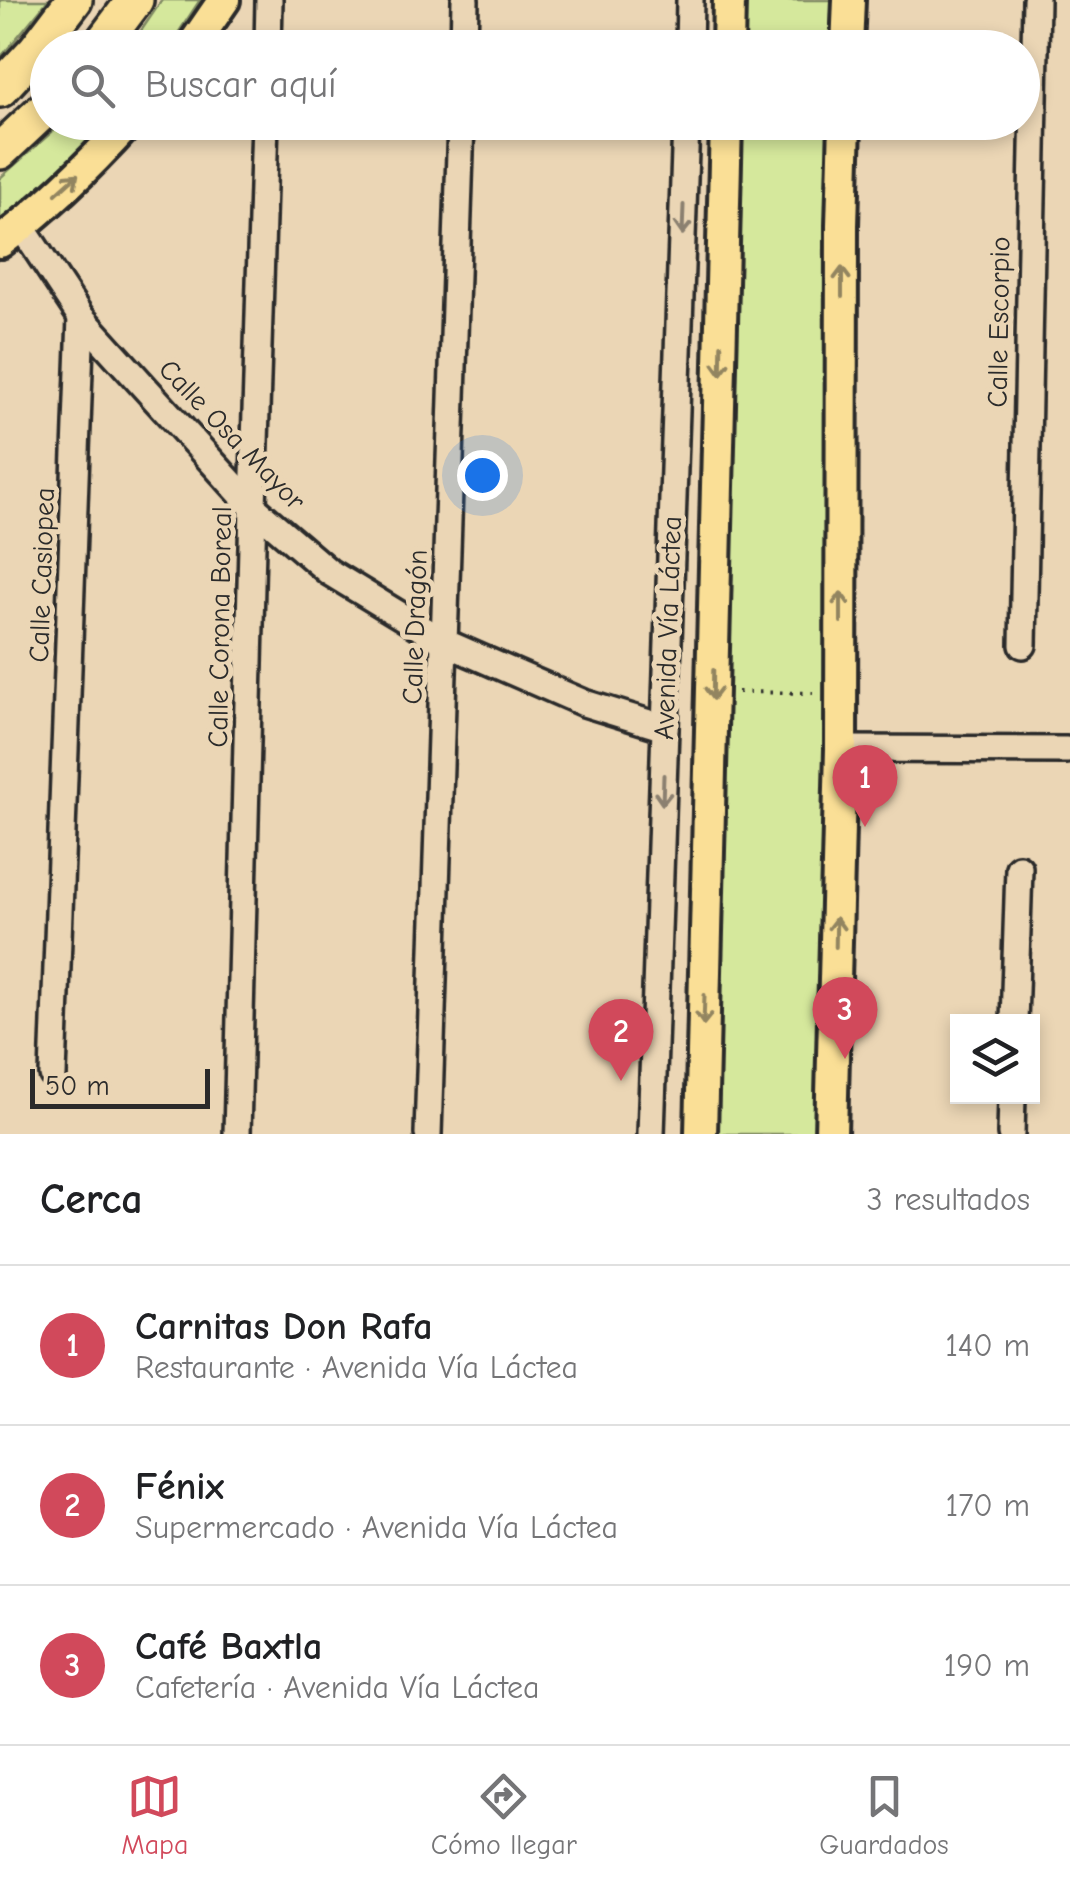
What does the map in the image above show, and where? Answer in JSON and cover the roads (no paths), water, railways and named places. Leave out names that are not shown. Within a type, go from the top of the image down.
[{"type":"highway","points":[[51,30],[74,0]]},
{"type":"highway","points":[[112,30],[135,0]]},
{"type":"highway","points":[[0,89],[30,56]]},
{"type":"highway","points":[[0,151],[30,123]]},
{"type":"main road","points":[[203,30],[224,0]]},
{"type":"main road","points":[[728,30],[729,0]]},
{"type":"main road","points":[[848,30],[849,0]]},
{"type":"main road","points":[[10,234],[113,140]]},
{"type":"main road","name":"Avenida Vía Láctea","points":[[701,1134],[726,140]]},
{"type":"main road","points":[[831,1134],[841,749],[844,140]]},
{"type":"street","points":[[268,30],[269,0]]},
{"type":"street","points":[[464,30],[465,0]]},
{"type":"street","points":[[689,30],[690,0]]},
{"type":"street","name":"Calle Escorpio","points":[[1035,30],[1036,0]]},
{"type":"street","name":"Calle Corona Boreal","points":[[238,1134],[264,140]]},
{"type":"street","name":"Calle Dragón","points":[[428,1134],[460,140]]},
{"type":"street","name":"Avenida Vía Láctea","points":[[651,1134],[685,140]]},
{"type":"street","name":"Calle Escorpio","points":[[1022,645],[1033,140]]},
{"type":"street","name":"Calle Osa Mayor","points":[[10,234],[253,508],[329,572],[444,642],[584,703],[665,728]]},
{"type":"street","name":"Calle Casiopea","points":[[53,1075],[81,316]]},
{"type":"street","points":[[841,749],[1066,750]]},
{"type":"street","points":[[1014,1014],[1019,868]]},
{"type":"street","points":[[1011,1134],[1012,1104]]},
{"type":"place","name":"Carnitas Don Rafa","points":[[865,827]]},
{"type":"place","name":"Café Baxtla","points":[[845,1059]]},
{"type":"place","name":"Fénix","points":[[621,1081]]}]
